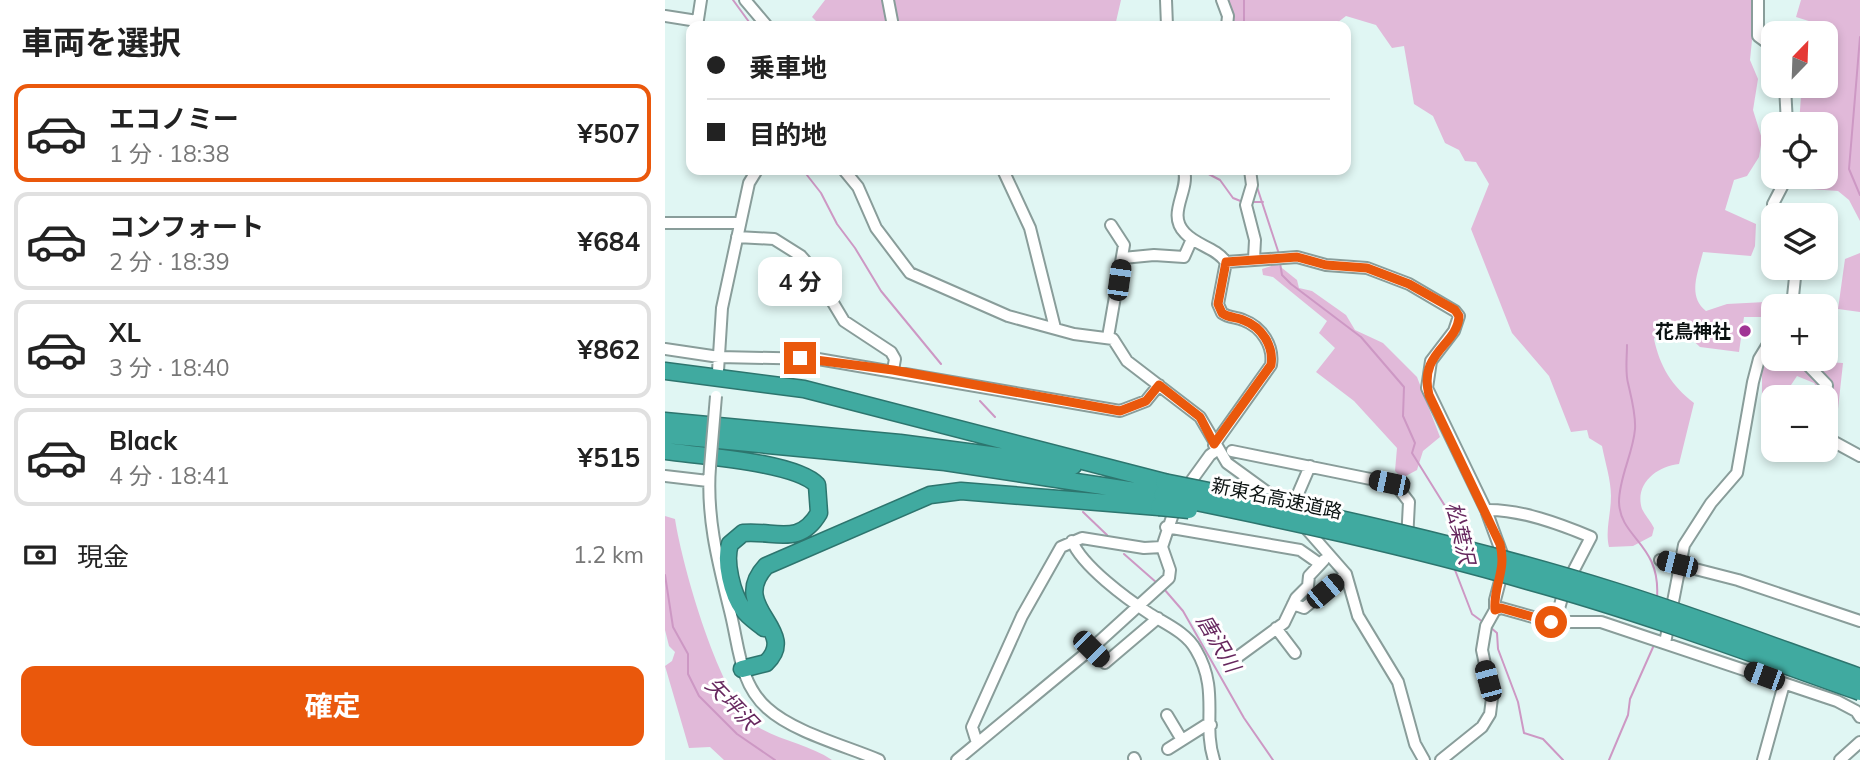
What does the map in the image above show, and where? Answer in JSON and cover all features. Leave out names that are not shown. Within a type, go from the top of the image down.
[{"type":"highway","points":[[665,371],[803,389],[1161,495]]},
{"type":"highway","name":"新東名高速道路","points":[[665,421],[899,443],[1065,465],[1161,495],[1365,538],[1542,585],[1690,631],[1860,692]]},
{"type":"highway","name":"新東名高速道路","points":[[665,435],[945,462],[1369,524],[1531,567],[1695,618],[1860,677]]},
{"type":"highway","points":[[665,451],[782,468],[802,474],[817,485],[819,513],[804,532],[794,535],[743,533],[730,544],[728,561],[737,599],[747,615],[768,631],[770,639],[766,656],[742,669]]},
{"type":"highway","points":[[742,669],[766,663],[776,646],[775,634],[759,611],[754,597],[757,579],[766,566],[930,495],[961,491],[1161,495]]},
{"type":"street","points":[[698,21],[701,0]]},
{"type":"street","points":[[745,0],[763,21]]},
{"type":"street","points":[[888,0],[892,21]]},
{"type":"street","points":[[1166,0],[1167,21]]},
{"type":"street","points":[[1222,0],[1228,21]]},
{"type":"street","points":[[1758,0],[1758,36],[1761,38]]},
{"type":"street","points":[[665,16],[686,21]]},
{"type":"street","points":[[718,371],[725,296],[749,183],[754,175]]},
{"type":"street","points":[[848,175],[858,187],[876,228],[910,273],[1008,316],[1074,334],[1108,337],[1127,361],[1200,417],[1227,463],[1272,493],[1291,510],[1346,574],[1358,616],[1398,682],[1415,744],[1424,760]]},
{"type":"street","points":[[1005,175],[1030,228],[1055,328]]},
{"type":"street","points":[[1184,175],[1177,216],[1182,231],[1207,246],[1226,262],[1297,257],[1326,265],[1367,268],[1409,284],[1455,310],[1459,316],[1458,324],[1433,356],[1427,388],[1486,510],[1505,562],[1482,650],[1492,698],[1490,715],[1482,727],[1441,760]]},
{"type":"street","points":[[1251,175],[1252,185],[1247,202],[1254,229],[1254,259]]},
{"type":"street","points":[[665,223],[740,223]]},
{"type":"street","points":[[1108,337],[1124,245],[1111,225]]},
{"type":"street","points":[[737,237],[774,239],[801,256],[814,271],[844,321],[891,352],[895,359],[893,370]]},
{"type":"street","points":[[1123,258],[1154,254],[1184,257],[1192,239]]},
{"type":"street","points":[[957,760],[1091,649],[1161,586],[1170,570],[1162,547],[1166,527],[1193,477],[1271,365],[1271,344],[1250,323],[1222,313],[1218,304],[1226,262]]},
{"type":"street","points":[[665,349],[719,357],[818,359],[1120,411],[1146,401],[1159,385]]},
{"type":"street","points":[[1658,641],[1682,568],[1684,545],[1711,503],[1737,473],[1753,383],[1761,356]]},
{"type":"street","points":[[1814,371],[1827,385]]},
{"type":"street","points":[[717,383],[708,481],[710,526],[742,669],[751,689],[775,715],[879,760]]},
{"type":"street","points":[[1838,444],[1860,456]]},
{"type":"street","points":[[1232,451],[1395,484],[1409,502],[1406,552]]},
{"type":"street","points":[[1291,510],[1310,466]]},
{"type":"street","points":[[665,476],[708,481]]},
{"type":"street","points":[[1486,510],[1539,520],[1591,537],[1565,587],[1555,623]]},
{"type":"street","points":[[1166,527],[1300,550],[1320,564]]},
{"type":"street","points":[[977,743],[972,727],[1021,617],[1061,547],[1083,538],[1144,548],[1162,547]]},
{"type":"street","points":[[1072,541],[1076,551],[1138,606],[1185,636],[1196,649],[1207,674],[1213,757],[1199,760]]},
{"type":"street","points":[[1232,661],[1284,623],[1293,604],[1308,586],[1309,576],[1331,554]]},
{"type":"street","points":[[1660,560],[1682,568],[1738,580],[1860,621]]},
{"type":"street","points":[[1293,604],[1304,608],[1346,574]]},
{"type":"street","points":[[1490,618],[1501,608],[1555,623],[1601,622],[1859,709]]},
{"type":"street","points":[[1091,649],[1105,663],[1158,618]]},
{"type":"street","points":[[1276,628],[1295,653]]},
{"type":"street","points":[[1763,760],[1784,684]]},
{"type":"street","points":[[1167,715],[1182,740]]},
{"type":"street","points":[[1168,749],[1206,725],[1211,725]]},
{"type":"street","points":[[1840,760],[1860,742]]},
{"type":"shaded area","points":[[825,0],[1121,0],[1116,21],[816,21],[812,17]]},
{"type":"shaded area","points":[[1220,0],[1756,0],[1750,60],[1758,79],[1753,110],[1761,145],[1759,157],[1747,176],[1734,180],[1725,210],[1756,224],[1755,246],[1751,256],[1703,252],[1695,291],[1700,305],[1706,311],[1727,304],[1761,302],[1761,317],[1744,317],[1739,352],[1700,347],[1676,325],[1663,323],[1654,339],[1673,383],[1694,403],[1679,464],[1663,468],[1649,478],[1641,492],[1642,509],[1654,528],[1652,536],[1633,546],[1609,547],[1611,490],[1602,446],[1589,438],[1587,430],[1571,432],[1549,376],[1512,333],[1471,229],[1489,184],[1476,162],[1465,161],[1459,150],[1445,143],[1433,116],[1414,104],[1404,46],[1392,48],[1376,25],[1346,16],[1340,21],[1222,21],[1224,5]]},
{"type":"shaded area","points":[[1801,0],[1860,0],[1860,221],[1849,200],[1838,191],[1811,189],[1838,189],[1838,112],[1800,112],[1801,98],[1838,98],[1838,21],[1809,21],[1796,17]]},
{"type":"shaded area","points":[[1860,253],[1860,312],[1838,309],[1845,259]]},
{"type":"shaded area","points":[[1277,264],[1297,280],[1299,288],[1312,291],[1346,315],[1355,330],[1383,343],[1417,377],[1440,437],[1423,451],[1417,470],[1402,478],[1395,471],[1397,448],[1354,401],[1316,372],[1335,348],[1319,333],[1327,321],[1273,277],[1263,275],[1262,269]]},
{"type":"shaded area","points":[[1838,363],[1843,363],[1838,409],[1838,385],[1815,385],[1797,376],[1791,385],[1762,385],[1762,371],[1838,371]]},
{"type":"shaded area","points":[[665,516],[675,519],[694,598],[705,630],[730,690],[744,712],[758,727],[767,732],[832,760],[724,760],[710,747],[689,748],[665,666],[672,661],[675,652],[669,646],[665,630]]},
{"type":"waterway","name":"唐沢川","points":[[733,0],[748,21]]},
{"type":"waterway","name":"松葉沢","points":[[1244,0],[1244,21]]},
{"type":"waterway","points":[[1860,37],[1849,169],[1860,195]]},
{"type":"waterway","name":"唐沢川","points":[[807,175],[821,193],[837,224],[881,291],[941,364]]},
{"type":"waterway","points":[[1210,175],[1220,180],[1233,198],[1243,202]]},
{"type":"waterway","name":"松葉沢","points":[[1257,187],[1279,254]]},
{"type":"waterway","points":[[1252,202],[1263,202]]},
{"type":"waterway","name":"松葉沢","points":[[1280,263],[1282,275],[1361,337],[1404,387],[1403,416],[1415,443],[1412,453],[1445,506],[1451,536]]},
{"type":"waterway","points":[[1627,345],[1627,374],[1635,429],[1619,502],[1626,525],[1653,565],[1657,580],[1657,598]]},
{"type":"waterway","name":"唐沢川","points":[[980,401],[995,417]]},
{"type":"waterway","name":"唐沢川","points":[[1083,512],[1107,535]]},
{"type":"waterway","name":"唐沢川","points":[[1124,554],[1157,583]]},
{"type":"waterway","name":"松葉沢","points":[[1455,570],[1472,614],[1483,622]]},
{"type":"waterway","name":"矢坪沢","points":[[665,575],[673,627],[688,654],[688,674],[699,696],[737,734],[775,760]]},
{"type":"waterway","name":"唐沢川","points":[[1164,589],[1183,611],[1244,718],[1273,760]]},
{"type":"waterway","name":"松葉沢","points":[[1490,627],[1497,633],[1498,649],[1518,702],[1524,733],[1543,739],[1563,760]]},
{"type":"waterway","points":[[1609,760],[1628,715],[1630,699],[1654,645]]},
{"type":"place","name":"花鳥神社","points":[[1745,331]]},
{"type":"route","points":[[800,358],[893,370],[1120,411],[1146,401],[1159,385],[1200,417],[1214,444],[1239,405],[1271,365],[1273,352],[1271,344],[1250,323],[1222,313],[1218,304],[1226,262],[1297,257],[1326,265],[1350,265],[1378,271],[1409,284],[1455,310],[1459,316],[1454,331],[1431,361],[1427,381],[1429,395],[1500,544],[1505,562],[1495,610],[1501,608],[1551,622]]}]
